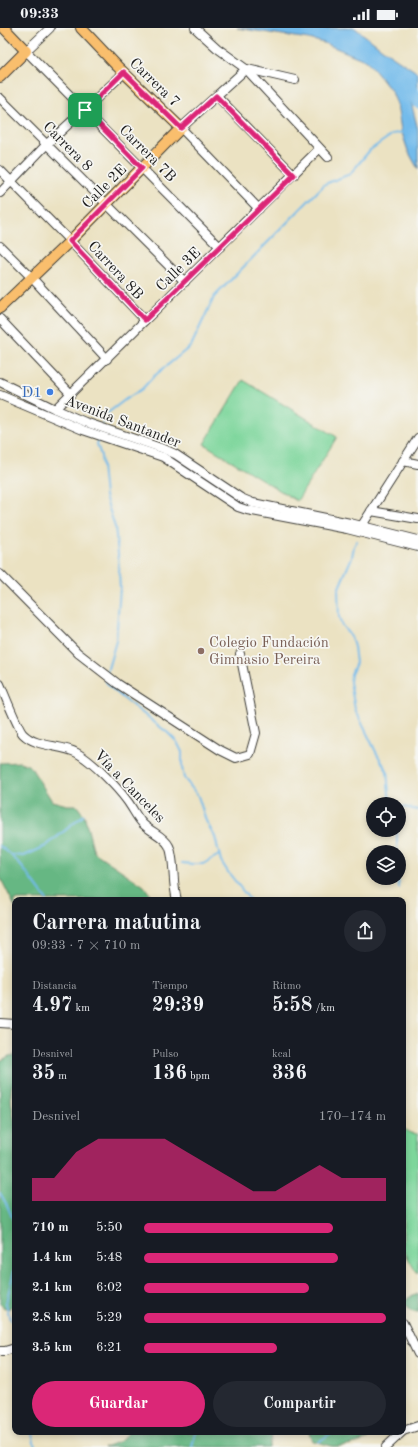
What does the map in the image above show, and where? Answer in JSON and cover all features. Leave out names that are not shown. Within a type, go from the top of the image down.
[{"type":"main road","name":"Carrera 7B","points":[[4,28],[26,51]]},
{"type":"main road","name":"Carrera 7","points":[[81,28],[181,128]]},
{"type":"main road","points":[[0,77],[26,51]]},
{"type":"main road","name":"Calle 2E","points":[[0,308],[70,241],[181,128]]},
{"type":"street","points":[[26,51],[50,28]]},
{"type":"street","points":[[196,28],[217,48],[246,69],[328,157]]},
{"type":"street","name":"Carrera 7B","points":[[26,51],[220,247]]},
{"type":"street","points":[[246,69],[295,80]]},
{"type":"street","name":"Calle 2E","points":[[181,128],[246,69]]},
{"type":"street","points":[[0,193],[46,145],[124,72]]},
{"type":"street","points":[[216,96],[294,175]]},
{"type":"street","name":"Carrera 8","points":[[0,98],[184,282]]},
{"type":"street","name":"Carrera 7","points":[[181,128],[259,209]]},
{"type":"street","name":"Calle 3E","points":[[56,409],[319,149]]},
{"type":"street","name":"Carrera 8B","points":[[0,170],[145,320]]},
{"type":"street","points":[[0,246],[32,278],[107,359]]},
{"type":"street","points":[[0,319],[71,394]]},
{"type":"street","name":"Avenida Santander","points":[[0,382],[85,422],[175,454],[241,498],[360,528],[418,540]]},
{"type":"street","name":"Avenida Santander","points":[[0,395],[83,430],[163,458],[238,507],[246,510],[360,528],[418,547]]},
{"type":"street","points":[[360,528],[418,438]]},
{"type":"street","points":[[402,461],[418,464]]},
{"type":"street","points":[[371,511],[418,519]]},
{"type":"street","points":[[0,574],[78,653],[118,684],[220,750],[236,758],[250,754],[256,733],[240,654]]},
{"type":"street","name":"Vía a Canceles","points":[[0,684],[22,734],[32,740],[44,744],[68,749],[89,762],[119,791],[142,823],[150,831],[164,840],[171,852],[174,893],[176,897]]},
{"type":"street","points":[[0,1023],[12,1024]]},
{"type":"street","points":[[406,1330],[418,1354]]},
{"type":"street","points":[[0,1351],[12,1349]]},
{"type":"street","points":[[406,1430],[418,1426]]},
{"type":"street","points":[[386,1447],[399,1435]]},
{"type":"green space","points":[[243,380],[337,437],[297,501],[204,444]]},
{"type":"green space","points":[[20,762],[30,766],[52,801],[67,805],[76,805],[84,815],[94,852],[144,886],[152,897],[12,897],[12,901],[0,877],[0,763]]},
{"type":"green space","points":[[12,1056],[12,1306],[4,1309],[0,1303],[0,1061]]},
{"type":"green space","points":[[406,1130],[410,1133],[418,1134],[418,1273],[406,1254]]},
{"type":"green space","points":[[418,1293],[418,1312],[413,1312],[406,1307],[406,1300]]},
{"type":"green space","points":[[126,1435],[270,1435],[271,1437],[268,1447],[104,1447],[120,1441]]},
{"type":"green space","points":[[310,1435],[372,1435],[361,1442],[348,1445],[329,1446],[312,1441]]},
{"type":"water","points":[[237,28],[355,28],[385,51],[418,73],[418,91],[416,90],[409,93],[418,130],[418,169],[408,151],[401,130],[397,105],[392,92],[367,61],[324,43],[309,39]]},
{"type":"waterway","points":[[402,79],[413,92],[418,102]]},
{"type":"waterway","points":[[102,426],[105,415],[142,389],[153,377],[191,346],[214,297],[325,184],[350,174],[370,150],[393,134],[403,132]]},
{"type":"waterway","points":[[99,438],[97,444],[101,456],[105,496],[115,527],[120,588],[116,641],[107,672]]},
{"type":"waterway","points":[[357,541],[338,590],[339,617],[341,624],[351,637],[354,647],[356,663],[351,674],[350,682],[355,709],[387,771],[389,797]]},
{"type":"waterway","points":[[105,678],[109,686],[168,733],[177,742],[182,752],[182,768],[184,778],[198,796],[206,821],[215,837],[221,861],[248,897]]},
{"type":"waterway","points":[[406,807],[418,810]]},
{"type":"waterway","points":[[12,855],[24,856],[46,846],[84,815]]},
{"type":"waterway","points":[[397,837],[397,845]]},
{"type":"waterway","points":[[0,846],[20,864],[45,897]]},
{"type":"waterway","points":[[182,863],[203,864],[219,855]]},
{"type":"waterway","points":[[0,1193],[12,1217]]},
{"type":"waterway","points":[[10,1320],[6,1303],[12,1279]]},
{"type":"waterway","points":[[33,1435],[35,1447]]},
{"type":"waterway","points":[[192,1447],[195,1435]]},
{"type":"waterway","points":[[318,1442],[328,1435]]},
{"type":"place","name":"D1","points":[[50,392]]},
{"type":"place","name":"Colegio Fundación Gimnasio Pereira","points":[[201,651]]},
{"type":"route","points":[[124,72],[181,128],[216,96],[294,175],[145,320],[70,241],[142,168],[85,110],[124,72]]}]
